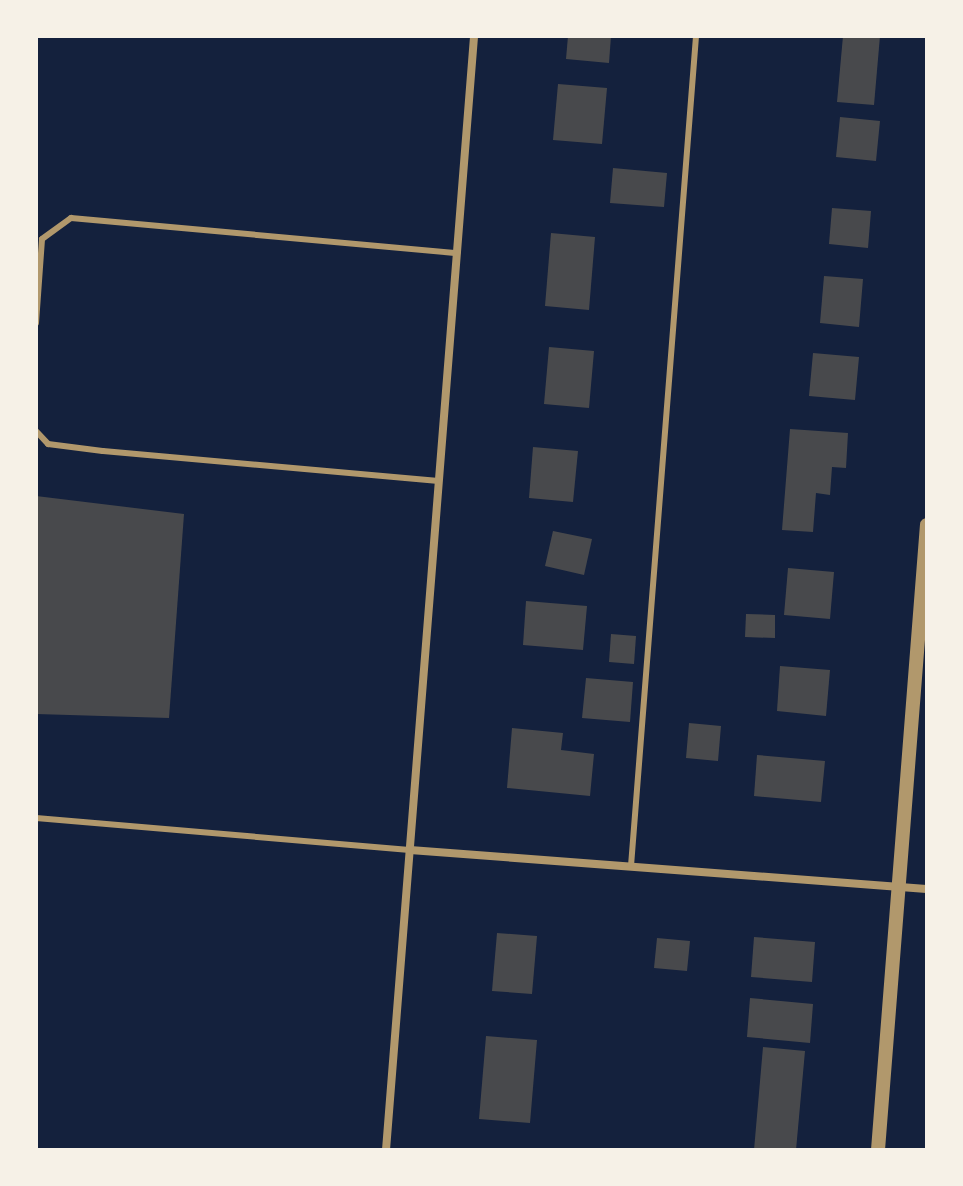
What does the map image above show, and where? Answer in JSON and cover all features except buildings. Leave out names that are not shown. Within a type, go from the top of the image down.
[{"type":"street","points":[[386,1150],[474,36]]},
{"type":"street","points":[[878,1150],[927,525]]},
{"type":"street","points":[[410,850],[927,889]]},
{"type":"lane","points":[[631,866],[696,36]]},
{"type":"lane","points":[[36,323],[42,239],[71,218],[457,253]]},
{"type":"lane","points":[[36,431],[48,444],[103,451],[439,481]]},
{"type":"lane","points":[[36,818],[410,850]]}]
